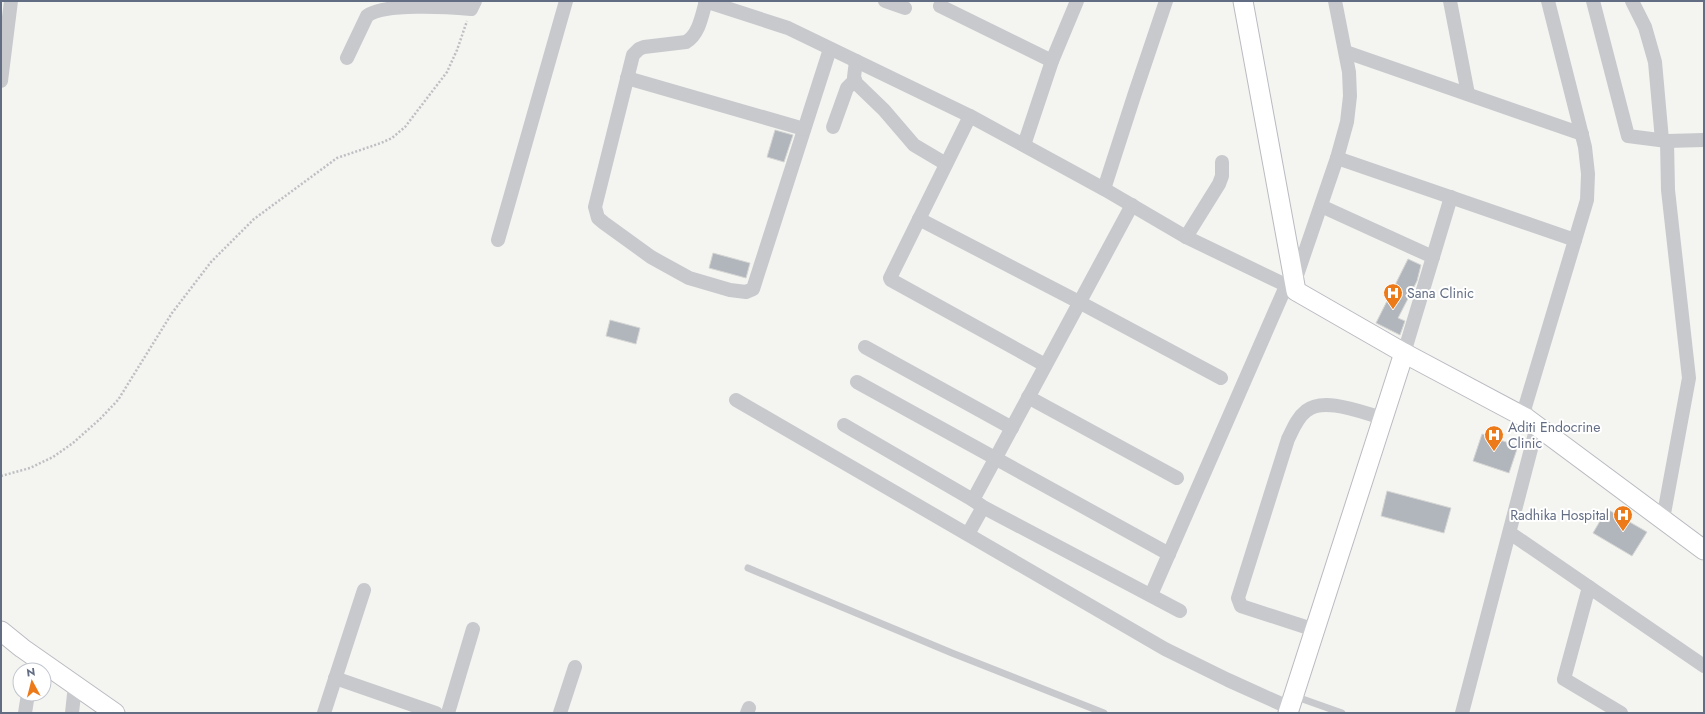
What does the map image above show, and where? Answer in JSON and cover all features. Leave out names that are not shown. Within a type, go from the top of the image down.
[{"type":"street","points":[[1,81],[12,1]]},
{"type":"street","points":[[498,240],[566,1]]},
{"type":"street","points":[[830,48],[753,289],[746,292],[730,290],[689,278],[646,253],[598,218],[595,207],[633,55],[639,49],[686,42],[695,35],[706,1],[721,4],[788,28],[830,48],[970,116],[1104,189],[1186,237],[1291,287],[1404,353],[1532,422],[1704,550]]},
{"type":"street","points":[[885,1],[905,8]]},
{"type":"street","points":[[1024,145],[1052,61],[1077,1]]},
{"type":"street","points":[[1104,189],[1166,1]]},
{"type":"street","points":[[1243,1],[1291,287]]},
{"type":"street","points":[[1151,595],[1291,287],[1337,158],[1347,122],[1350,96],[1346,52],[1335,1]]},
{"type":"street","points":[[1450,1],[1468,94]]},
{"type":"street","points":[[1462,713],[1510,533],[1532,422],[1525,408],[1587,200],[1588,174],[1585,147],[1548,1]]},
{"type":"street","points":[[1593,1],[1628,136],[1664,141],[1704,140]]},
{"type":"street","points":[[1632,1],[1645,27],[1656,62],[1688,378],[1663,519]]},
{"type":"street","points":[[347,58],[367,16],[371,13],[385,9],[473,5]]},
{"type":"street","points":[[940,6],[1052,61]]},
{"type":"street","points":[[1346,52],[1582,134]]},
{"type":"street","points":[[832,127],[847,88],[855,80],[856,61]]},
{"type":"street","points":[[627,78],[804,129]]},
{"type":"street","points":[[855,80],[884,110],[914,145],[946,164]]},
{"type":"street","points":[[970,116],[891,275],[891,280],[1045,365]]},
{"type":"street","points":[[1337,158],[1575,240]]},
{"type":"street","points":[[1186,237],[1219,184],[1222,176],[1222,162]]},
{"type":"street","points":[[736,400],[1165,649],[1228,680],[1291,706],[1404,353],[1451,197]]},
{"type":"street","points":[[968,534],[995,459],[1132,205]]},
{"type":"street","points":[[1321,206],[1433,256]]},
{"type":"street","points":[[919,219],[1221,378]]},
{"type":"street","points":[[865,347],[1012,428]]},
{"type":"street","points":[[858,382],[1169,554]]},
{"type":"street","points":[[1028,397],[1177,478]]},
{"type":"street","points":[[1315,630],[1241,606],[1238,598],[1242,582],[1288,439],[1298,420],[1306,410],[1328,404],[1383,418]]},
{"type":"street","points":[[844,426],[978,504],[1180,611]]},
{"type":"street","points":[[1510,533],[1704,666]]},
{"type":"street","points":[[1589,587],[1564,679],[1621,713]]},
{"type":"street","points":[[324,713],[364,590]]},
{"type":"street","points":[[448,713],[473,629]]},
{"type":"street","points":[[1,631],[32,662]]},
{"type":"street","points":[[560,713],[575,667]]},
{"type":"street","points":[[52,673],[75,685],[115,713]]},
{"type":"street","points":[[335,678],[436,713]]},
{"type":"street","points":[[72,713],[75,685]]},
{"type":"street","points":[[25,713],[27,702]]},
{"type":"lane","points":[[748,568],[952,653],[1104,713]]},
{"type":"lane","points":[[1291,706],[1342,713]]},
{"type":"path","points":[[1,476],[30,468],[53,457],[73,443],[100,419],[118,400],[172,313],[211,262],[254,220],[337,158],[392,138],[405,126],[447,72],[457,50],[473,5]]},
{"type":"building","points":[[775,130],[793,135],[784,162],[767,157]]},
{"type":"building","points":[[713,253],[750,263],[746,278],[709,268]]},
{"type":"building","points":[[1408,259],[1421,265],[1417,281],[1398,318],[1405,321],[1400,335],[1376,323]]},
{"type":"building","points":[[610,320],[640,328],[636,344],[606,336]]},
{"type":"building","points":[[1482,434],[1518,446],[1509,473],[1473,461]]},
{"type":"building","points":[[1387,491],[1451,508],[1444,533],[1381,516]]},
{"type":"building","points":[[1607,509],[1647,532],[1632,556],[1593,533]]},
{"type":"place","name":"Sana Clinic","points":[[1393,310]]},
{"type":"place","name":"Aditi Endocrine Clinic","points":[[1494,452]]},
{"type":"place","name":"Radhika Hospital","points":[[1623,532]]}]
